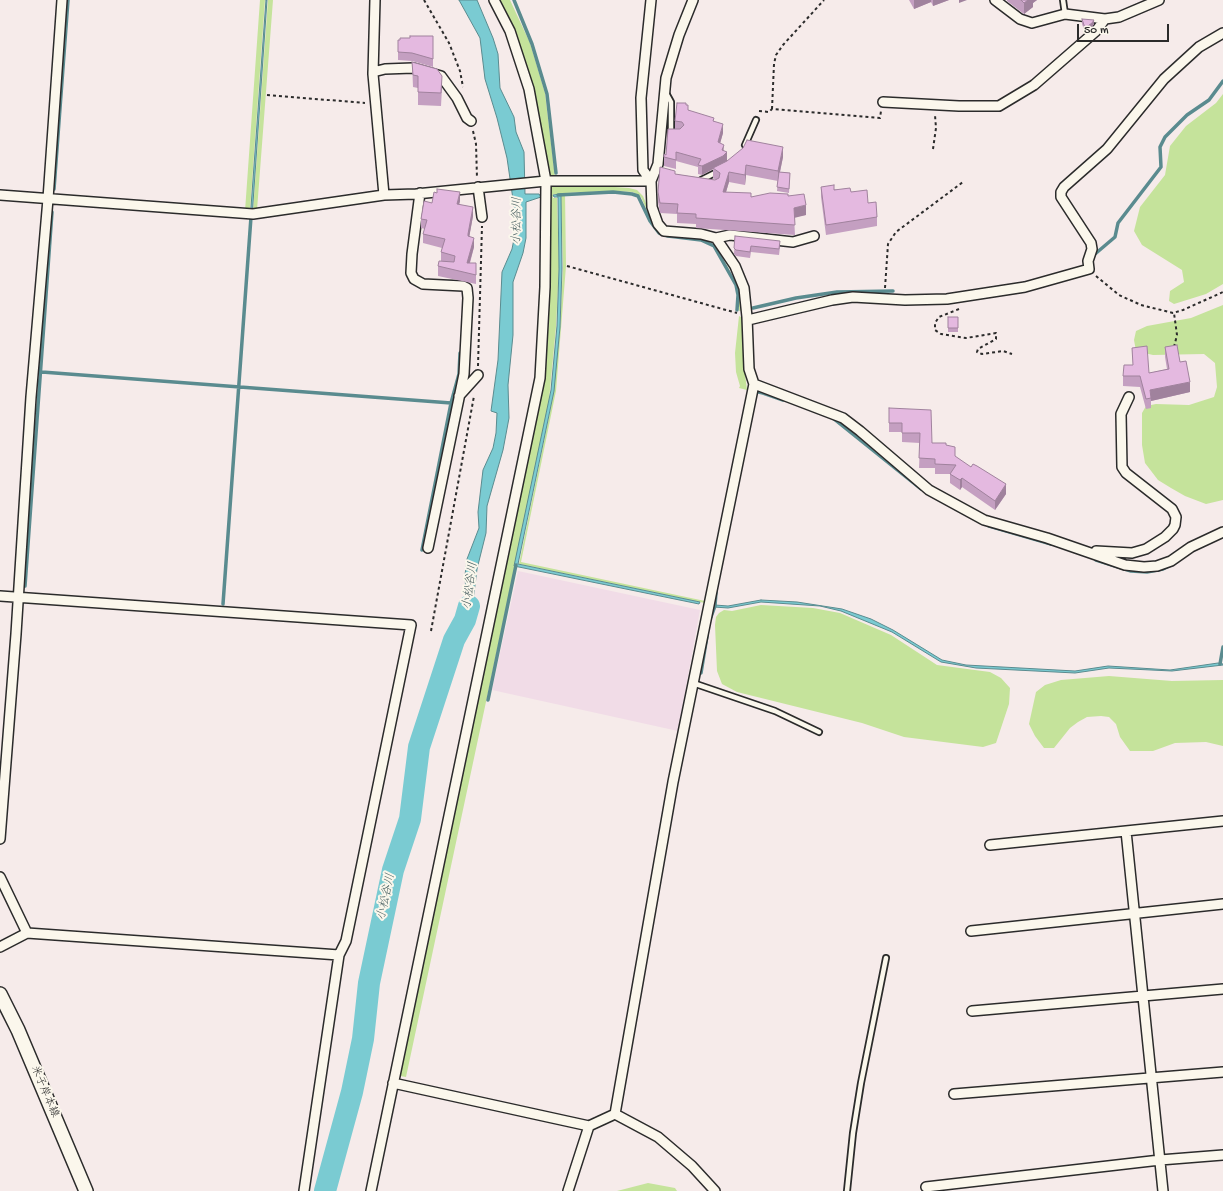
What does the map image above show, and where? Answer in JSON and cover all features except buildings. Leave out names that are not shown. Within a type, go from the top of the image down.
[{"type":"main road","name":"米子岸本線","points":[[0,994],[18,1030],[86,1191]]},
{"type":"street","points":[[0,839],[31,397],[48,199],[62,0]]},
{"type":"street","points":[[375,0],[373,72],[384,195]]},
{"type":"street","points":[[371,1191],[520,482],[540,378],[545,287],[542,182],[529,89],[510,31],[494,0]]},
{"type":"street","points":[[651,0],[641,98],[644,170],[651,181],[652,207],[658,224],[664,231],[701,234],[716,238],[730,236],[793,242],[814,236]]},
{"type":"street","points":[[0,195],[250,214],[384,195],[481,187],[542,182],[651,181],[660,171],[658,164],[664,91],[671,60],[693,0]]},
{"type":"street","points":[[995,0],[1013,14],[1027,22],[1037,22],[1065,14],[1105,19],[1119,18],[1159,0]]},
{"type":"street","points":[[884,102],[935,105],[999,106],[1034,85],[1096,31],[1105,19]]},
{"type":"street","points":[[747,317],[853,297],[884,299],[947,299],[1025,287],[1089,269],[1088,261],[1092,249],[1091,243],[1061,197],[1061,192],[1107,149],[1164,79],[1199,47],[1223,33]]},
{"type":"street","points":[[373,72],[385,69],[413,68],[441,76],[457,98],[467,118],[471,120]]},
{"type":"street","points":[[697,179],[714,184]]},
{"type":"street","points":[[481,187],[482,217]]},
{"type":"street","points":[[420,193],[411,273],[414,279],[423,284],[463,286],[467,288],[468,298],[464,374],[428,548]]},
{"type":"street","points":[[615,1114],[673,782],[754,384],[749,369],[747,317],[744,288],[735,266],[716,238]]},
{"type":"street","points":[[459,396],[478,375]]},
{"type":"street","points":[[754,384],[843,418],[929,490],[984,520],[1087,551],[1125,565],[1150,567],[1171,561],[1191,547],[1223,532]]},
{"type":"street","points":[[1087,551],[1122,553],[1140,551],[1165,537],[1174,529],[1175,526],[1176,517],[1172,509],[1126,473],[1122,467],[1122,414],[1129,397]]},
{"type":"street","points":[[0,596],[411,625],[346,941],[339,955],[304,1191]]},
{"type":"street","points":[[990,845],[1223,821]]},
{"type":"street","points":[[1126,831],[1164,1191]]},
{"type":"street","points":[[0,877],[27,933]]},
{"type":"street","points":[[971,931],[1223,904]]},
{"type":"street","points":[[0,947],[27,933],[339,955]]},
{"type":"street","points":[[972,1011],[1143,998],[1223,989]]},
{"type":"street","points":[[954,1094],[1223,1072]]},
{"type":"street","points":[[393,1083],[589,1126],[615,1114]]},
{"type":"street","points":[[615,1114],[658,1137],[692,1166],[715,1191]]},
{"type":"street","points":[[568,1191],[589,1126]]},
{"type":"street","points":[[926,1187],[1160,1160],[1223,1155]]},
{"type":"lane","points":[[1064,0],[1065,14]]},
{"type":"lane","points":[[664,91],[671,102],[670,134],[675,134]]},
{"type":"lane","points":[[743,150],[756,120]]},
{"type":"lane","points":[[697,179],[720,170]]},
{"type":"lane","points":[[693,683],[775,711],[819,732]]},
{"type":"lane","points":[[847,1191],[853,1133],[861,1083],[886,958]]},
{"type":"path","points":[[772,109],[774,64],[776,55],[783,45],[824,0]]},
{"type":"path","points":[[266,95],[375,103]]},
{"type":"path","points":[[756,120],[754,115],[756,111],[769,112],[772,109],[880,118],[884,102]]},
{"type":"path","points":[[933,149],[936,128],[935,105]]},
{"type":"path","points":[[884,299],[888,244],[896,232],[963,182]]},
{"type":"path","points":[[567,266],[747,317]]},
{"type":"path","points":[[1089,269],[1120,295],[1141,305],[1174,312],[1223,292]]},
{"type":"path","points":[[976,294],[972,303],[939,317],[934,323],[935,330],[941,334],[966,338],[996,333],[996,339],[978,349],[978,352],[982,354],[1003,351],[1012,354]]},
{"type":"path","points":[[1174,312],[1177,335],[1174,348]]},
{"type":"shaded area","points":[[518,571],[700,610],[678,731],[492,690]]},
{"type":"green space","points":[[260,0],[265,0],[250,211],[245,211]]},
{"type":"green space","points":[[268,0],[273,0],[257,210],[253,211]]},
{"type":"green space","points":[[497,0],[510,0],[530,43],[545,93],[555,177],[548,173],[532,90]]},
{"type":"green space","points":[[1223,94],[1223,284],[1206,294],[1174,304],[1169,301],[1170,291],[1184,282],[1182,270],[1142,245],[1134,231],[1140,207],[1165,175],[1170,146],[1186,126],[1216,103]]},
{"type":"green space","points":[[552,185],[587,185],[637,190],[643,196],[654,223],[659,229],[707,239],[717,245],[728,261],[740,286],[743,310],[739,311],[739,295],[734,276],[715,245],[710,241],[669,235],[660,231],[651,220],[641,197],[633,192],[613,191],[565,193],[566,266],[556,391],[521,562],[705,601],[705,603],[519,564],[552,402],[560,327],[563,266],[561,194],[553,194],[553,198],[557,198],[559,267],[556,327],[549,400],[406,1077],[400,1076],[537,404],[548,190]]},
{"type":"green space","points":[[1223,305],[1223,500],[1206,504],[1185,496],[1158,480],[1145,463],[1142,445],[1142,413],[1146,406],[1156,404],[1189,405],[1214,397],[1217,387],[1215,363],[1204,354],[1153,355],[1136,351],[1134,340],[1136,331],[1147,326],[1191,318]]},
{"type":"green space","points":[[739,316],[743,318],[743,358],[747,390],[739,388],[740,386],[736,372],[735,353]]},
{"type":"green space","points":[[761,605],[813,608],[840,613],[891,635],[937,665],[990,672],[1001,678],[1010,688],[1009,704],[996,743],[983,747],[904,737],[862,723],[737,692],[722,684],[717,671],[716,617],[724,610],[732,611]]},
{"type":"green space","points":[[1109,676],[1172,681],[1223,680],[1223,746],[1206,742],[1175,743],[1153,751],[1130,751],[1120,737],[1116,724],[1109,717],[1101,716],[1087,717],[1078,722],[1070,728],[1054,748],[1044,748],[1035,736],[1029,724],[1036,692],[1045,685],[1061,680]]},
{"type":"green space","points":[[648,1183],[675,1188],[677,1191],[617,1191]]},
{"type":"water","points":[[266,0],[252,217],[250,221]]},
{"type":"water","points":[[459,0],[477,0],[493,38],[498,54],[500,88],[514,117],[516,132],[524,152],[525,194],[539,194],[541,197],[526,202],[526,238],[523,253],[513,282],[513,335],[508,385],[509,418],[503,450],[487,506],[486,533],[477,569],[471,617],[466,629],[458,639],[458,621],[463,613],[466,595],[465,575],[467,559],[479,528],[478,512],[483,470],[493,448],[496,433],[497,413],[491,411],[498,360],[502,272],[512,249],[516,220],[507,158],[485,79],[480,38]]},
{"type":"water","points":[[561,194],[562,268],[560,327],[554,391],[518,564],[700,602],[699,604],[514,566],[551,390],[557,326],[559,269],[558,197],[554,197],[553,195]]},
{"type":"water","points":[[761,600],[797,602],[842,609],[871,619],[893,630],[942,660],[966,665],[1075,671],[1108,666],[1170,670],[1218,663],[1223,665],[1172,671],[1109,668],[1075,673],[976,668],[941,662],[892,632],[841,611],[820,606],[761,602],[728,608],[714,607],[715,605],[728,606]]},
{"type":"waterway","points":[[54,189],[68,0]]},
{"type":"waterway","points":[[514,0],[532,44],[547,94],[556,173]]},
{"type":"waterway","points":[[1095,254],[1115,237],[1118,223],[1161,167],[1160,147],[1165,137],[1187,115],[1209,100],[1223,81]]},
{"type":"waterway","points":[[558,195],[613,192],[638,196],[650,221],[659,233],[668,236],[701,240],[714,246],[736,285],[738,295],[737,310]]},
{"type":"waterway","points":[[25,586],[52,212]]},
{"type":"waterway","points":[[223,604],[251,217]]},
{"type":"waterway","points":[[753,308],[796,298],[837,292],[893,291]]},
{"type":"waterway","points":[[422,550],[451,403],[459,374],[460,353]]},
{"type":"waterway","points":[[42,372],[451,403]]},
{"type":"waterway","points":[[754,393],[754,391],[763,393],[783,400]]},
{"type":"waterway","points":[[834,419],[921,489]]},
{"type":"waterway","points":[[989,526],[1051,544]]},
{"type":"waterway","points":[[1096,560],[1131,571],[1147,572],[1163,569],[1171,565]]},
{"type":"waterway","points":[[488,700],[516,565]]},
{"type":"waterway","points":[[711,617],[715,606],[716,592]]},
{"type":"waterway","name":"小松谷川","points":[[325,1191],[352,1092],[363,1039],[369,983],[393,870],[410,819],[419,747],[454,640],[465,620],[469,606]]},
{"type":"waterway","points":[[701,673],[707,636]]},
{"type":"waterway","points":[[1220,664],[1223,647]]}]
